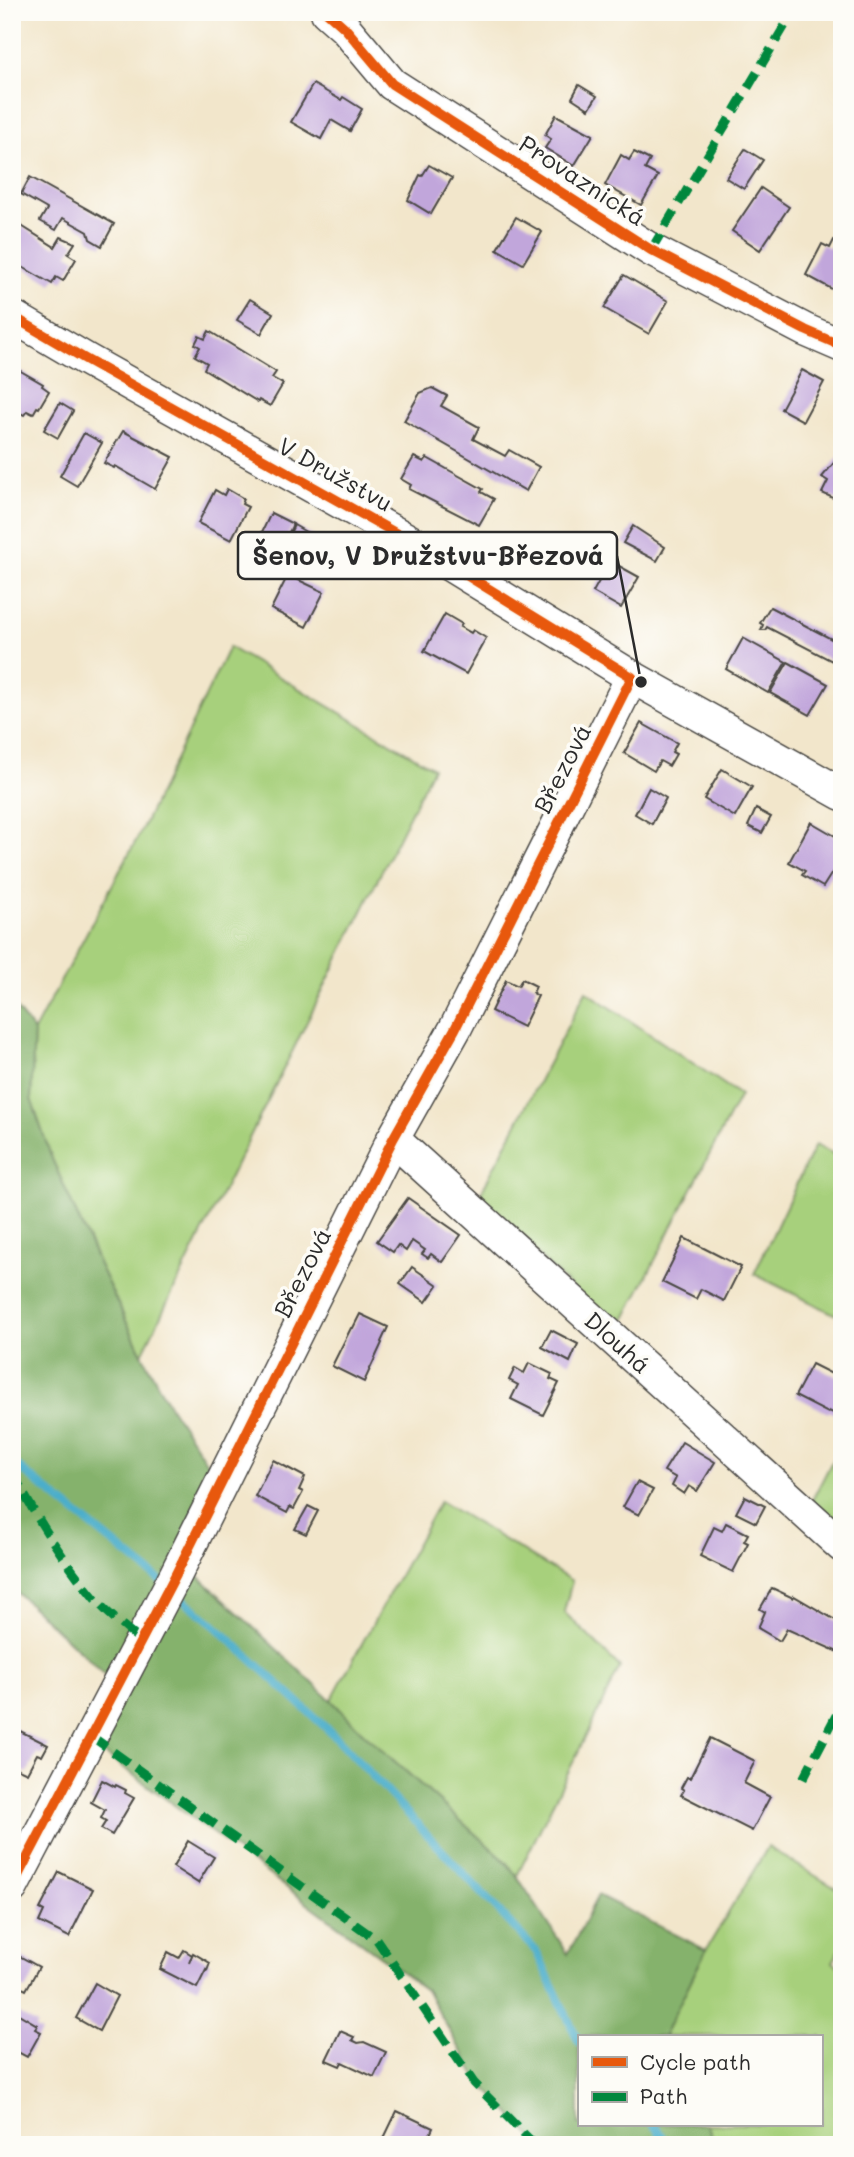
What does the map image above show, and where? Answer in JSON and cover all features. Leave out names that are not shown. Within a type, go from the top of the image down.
[{"type":"street","name":"Provaznická","points":[[327,12],[345,28],[392,84],[651,250],[805,330],[842,346]]},
{"type":"street","name":"V Družstvu","points":[[12,316],[424,549],[632,677],[842,794]]},
{"type":"street","name":"Březová","points":[[12,1887],[168,1590],[393,1139],[455,1029],[632,677]]},
{"type":"street","name":"Dlouhá","points":[[393,1139],[842,1546]]},
{"type":"green space","points":[[229,647],[433,768],[142,1354],[52,1159],[31,1099],[34,1031],[139,835]]},
{"type":"green space","points":[[586,991],[740,1095],[618,1332],[478,1198]]},
{"type":"green space","points":[[12,1004],[34,1031],[31,1099],[52,1159],[142,1354],[167,1402],[217,1478],[113,1682],[12,1588]]},
{"type":"green space","points":[[815,1145],[842,1158],[842,1318],[754,1274]]},
{"type":"green space","points":[[842,1442],[842,1534],[810,1504]]},
{"type":"green space","points":[[440,1501],[572,1581],[564,1612],[620,1667],[517,1876],[504,1860],[360,1730],[331,1700]]},
{"type":"green space","points":[[190,1568],[360,1730],[504,1860],[568,1954],[598,1895],[706,1950],[666,2035],[578,2035],[578,2126],[708,2126],[716,2145],[540,2145],[478,2080],[426,1990],[91,1744]]},
{"type":"green space","points":[[768,1847],[842,1892],[842,1946],[833,1962],[842,1968],[842,2145],[715,2145],[707,2126],[822,2126],[822,2035],[666,2035],[706,1950]]},
{"type":"building","points":[[313,84],[362,109],[350,131],[331,120],[321,139],[291,122]]},
{"type":"building","points":[[579,85],[597,96],[589,109],[572,98]]},
{"type":"building","points":[[556,115],[593,135],[574,166],[545,148],[551,139],[545,135]]},
{"type":"building","points":[[745,149],[763,160],[744,189],[726,178]]},
{"type":"building","points":[[634,152],[650,160],[645,169],[658,176],[641,205],[605,185],[621,155],[629,160]]},
{"type":"building","points":[[429,165],[452,178],[431,214],[408,200],[420,175],[422,176]]},
{"type":"building","points":[[30,177],[114,224],[102,246],[90,239],[88,232],[63,218],[56,230],[40,221],[47,209],[21,194]]},
{"type":"building","points":[[761,188],[789,207],[760,250],[732,231]]},
{"type":"building","points":[[516,217],[542,232],[523,264],[497,249]]},
{"type":"building","points":[[12,220],[55,247],[61,237],[75,243],[68,254],[76,259],[63,281],[56,277],[52,284],[12,261]]},
{"type":"building","points":[[834,240],[842,244],[842,287],[839,293],[806,275],[822,244],[830,248]]},
{"type":"building","points":[[624,275],[668,301],[649,334],[604,308]]},
{"type":"building","points":[[250,299],[273,313],[261,334],[237,320]]},
{"type":"building","points":[[209,331],[276,372],[272,378],[283,384],[270,406],[259,400],[258,402],[204,369],[207,363],[195,356],[200,347],[195,344],[199,336],[205,339]]},
{"type":"building","points":[[12,366],[43,384],[49,391],[33,414],[27,411],[24,415],[12,408]]},
{"type":"building","points":[[802,370],[824,382],[803,421],[781,409]]},
{"type":"building","points":[[432,388],[447,396],[441,406],[479,427],[473,439],[505,456],[509,450],[539,467],[526,491],[404,421],[420,393]]},
{"type":"building","points":[[60,403],[73,411],[58,438],[44,430]]},
{"type":"building","points":[[123,431],[173,457],[155,489],[115,466],[114,468],[104,463]]},
{"type":"building","points":[[84,433],[102,443],[77,486],[60,476]]},
{"type":"building","points":[[842,453],[842,502],[822,493],[828,481],[822,477]]},
{"type":"building","points":[[414,457],[424,462],[427,458],[483,489],[481,492],[494,499],[479,525],[409,489],[411,485],[401,479]]},
{"type":"building","points":[[227,489],[244,499],[242,504],[248,507],[231,540],[198,523],[215,490],[224,495]]},
{"type":"building","points":[[271,513],[293,524],[283,545],[261,534]]},
{"type":"building","points":[[294,525],[330,546],[319,566],[284,546]]},
{"type":"building","points":[[633,526],[665,547],[657,561],[623,543]]},
{"type":"building","points":[[610,561],[639,577],[621,608],[593,592]]},
{"type":"building","points":[[288,575],[324,592],[306,627],[271,609]]},
{"type":"building","points":[[770,607],[841,644],[832,661],[767,627],[761,630],[763,625],[760,623]]},
{"type":"building","points":[[445,614],[462,624],[460,627],[471,633],[473,630],[486,638],[466,674],[424,651]]},
{"type":"building","points":[[743,638],[786,662],[768,693],[726,669]]},
{"type":"building","points":[[788,662],[828,684],[810,715],[770,693]]},
{"type":"building","points":[[641,723],[677,743],[672,752],[676,754],[669,766],[660,761],[654,771],[624,753]]},
{"type":"building","points":[[722,769],[752,787],[735,817],[704,799]]},
{"type":"building","points":[[649,788],[666,798],[652,824],[635,814]]},
{"type":"building","points":[[756,809],[771,817],[762,833],[748,826]]},
{"type":"building","points":[[811,822],[842,840],[842,857],[823,887],[802,875],[805,871],[789,862]]},
{"type":"building","points":[[522,979],[536,986],[533,993],[538,996],[523,1027],[491,1011],[506,980],[518,986]]},
{"type":"building","points":[[408,1198],[461,1235],[442,1262],[431,1254],[428,1258],[422,1254],[425,1250],[412,1241],[406,1251],[398,1245],[393,1252],[377,1241]]},
{"type":"building","points":[[684,1238],[741,1267],[724,1301],[701,1289],[696,1299],[662,1282]]},
{"type":"building","points":[[412,1267],[438,1285],[426,1302],[400,1284]]},
{"type":"building","points":[[360,1314],[388,1327],[364,1382],[332,1366]]},
{"type":"building","points":[[551,1330],[578,1344],[570,1362],[542,1347]]},
{"type":"building","points":[[529,1363],[552,1374],[550,1379],[559,1383],[543,1415],[511,1399],[518,1385],[509,1380],[515,1368],[524,1373]]},
{"type":"building","points":[[812,1364],[842,1379],[842,1417],[795,1396]]},
{"type":"building","points":[[682,1442],[715,1462],[697,1491],[689,1486],[684,1494],[672,1486],[676,1478],[664,1471]]},
{"type":"building","points":[[273,1460],[305,1477],[299,1490],[303,1492],[294,1509],[290,1507],[287,1513],[255,1496]]},
{"type":"building","points":[[637,1482],[653,1490],[639,1515],[623,1507]]},
{"type":"building","points":[[745,1496],[765,1506],[756,1523],[736,1513]]},
{"type":"building","points":[[308,1506],[318,1511],[306,1534],[295,1529]]},
{"type":"building","points":[[726,1523],[748,1534],[744,1541],[748,1543],[733,1572],[700,1556],[714,1527],[722,1531]]},
{"type":"building","points":[[772,1588],[793,1598],[794,1596],[842,1624],[840,1653],[787,1629],[780,1641],[758,1628],[765,1612],[760,1609]]},
{"type":"building","points":[[12,1727],[48,1745],[42,1756],[37,1754],[27,1773],[12,1766]]},
{"type":"building","points":[[710,1738],[755,1761],[744,1783],[770,1797],[752,1831],[681,1795],[684,1790],[681,1788],[687,1777],[690,1778]]},
{"type":"building","points":[[102,1780],[126,1790],[125,1793],[134,1798],[112,1835],[101,1829],[106,1821],[101,1818],[105,1810],[91,1802]]},
{"type":"building","points":[[188,1841],[214,1857],[198,1883],[173,1867]]},
{"type":"building","points":[[59,1872],[93,1889],[69,1937],[39,1922],[44,1911],[40,1909]]},
{"type":"building","points":[[184,1950],[192,1955],[189,1963],[193,1953],[210,1963],[197,1988],[160,1969],[168,1952],[179,1958]]},
{"type":"building","points":[[12,1952],[39,1967],[26,1990],[12,1983]]},
{"type":"building","points":[[95,1983],[117,1996],[99,2031],[76,2018]]},
{"type":"building","points":[[12,2010],[37,2025],[35,2029],[41,2032],[27,2057],[12,2049]]},
{"type":"building","points":[[340,2031],[354,2037],[352,2040],[358,2043],[364,2042],[386,2052],[374,2077],[342,2062],[340,2066],[326,2060]]},
{"type":"building","points":[[397,2111],[433,2128],[425,2145],[398,2145],[384,2138]]},
{"type":"waterway","points":[[12,1462],[163,1583]]},
{"type":"waterway","points":[[173,1591],[212,1623],[337,1738],[536,1951],[578,2040]]},
{"type":"waterway","points":[[655,2126],[669,2145]]},
{"type":"marked path","points":[[651,250],[793,12]]},
{"type":"marked path","points":[[12,1472],[30,1505],[84,1586],[106,1611],[141,1641]]},
{"type":"marked path","points":[[803,1779],[842,1704]]},
{"type":"marked path","points":[[91,1736],[377,1940],[474,2083],[535,2145]]},
{"type":"cycle path","points":[[327,12],[345,28],[392,84],[651,250],[805,330],[842,346]]},
{"type":"cycle path","points":[[12,316],[424,549],[632,677],[455,1029],[393,1139],[175,1576],[12,1887]]},
{"type":"place","name":"Šenov, V Družstvu-Březová","points":[[641,682]]}]
